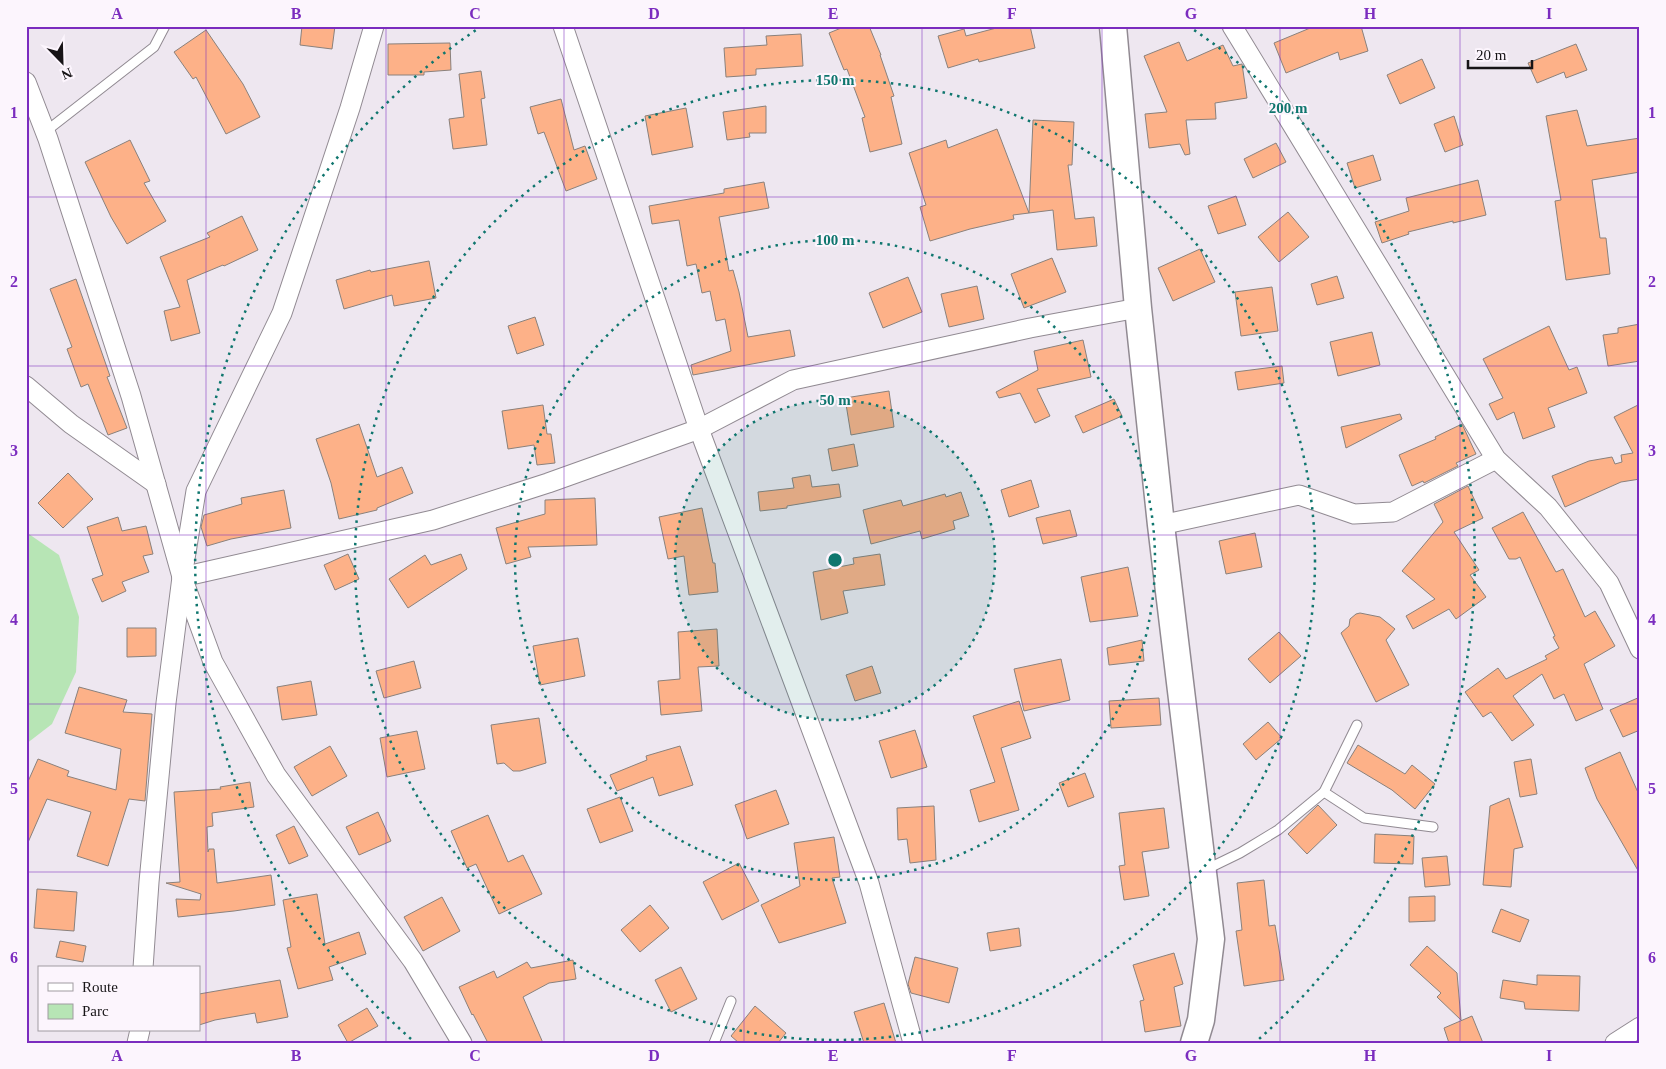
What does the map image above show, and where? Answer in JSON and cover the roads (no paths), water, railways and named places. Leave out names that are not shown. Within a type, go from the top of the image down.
[{"type":"street","points":[[143,966],[148,882],[165,713],[182,577],[196,492],[282,313],[350,108],[374,26]]},
{"type":"street","points":[[563,26],[698,429],[869,883],[913,1043]]},
{"type":"street","points":[[1113,26],[1138,308],[1161,525],[1211,938],[1201,1020],[1194,1043]]},
{"type":"street","points":[[1232,26],[1496,459],[1548,507],[1608,583],[1640,649]]},
{"type":"street","points":[[26,82],[45,132],[131,396],[182,577],[213,662],[276,775],[413,961],[462,1043]]},
{"type":"street","points":[[182,577],[432,520],[548,483],[698,429],[793,380],[1030,328],[1138,308]]},
{"type":"street","points":[[26,386],[71,424],[156,484]]},
{"type":"street","points":[[1161,525],[1299,495],[1354,514],[1393,512],[1496,459]]},
{"type":"street","points":[[1615,1043],[1640,1027]]},
{"type":"lane","points":[[45,132],[154,47],[165,26]]},
{"type":"lane","points":[[1203,871],[1240,853],[1278,830],[1324,792],[1357,725]]},
{"type":"lane","points":[[1324,792],[1364,818],[1433,827]]},
{"type":"lane","points":[[714,1043],[731,1001]]}]
